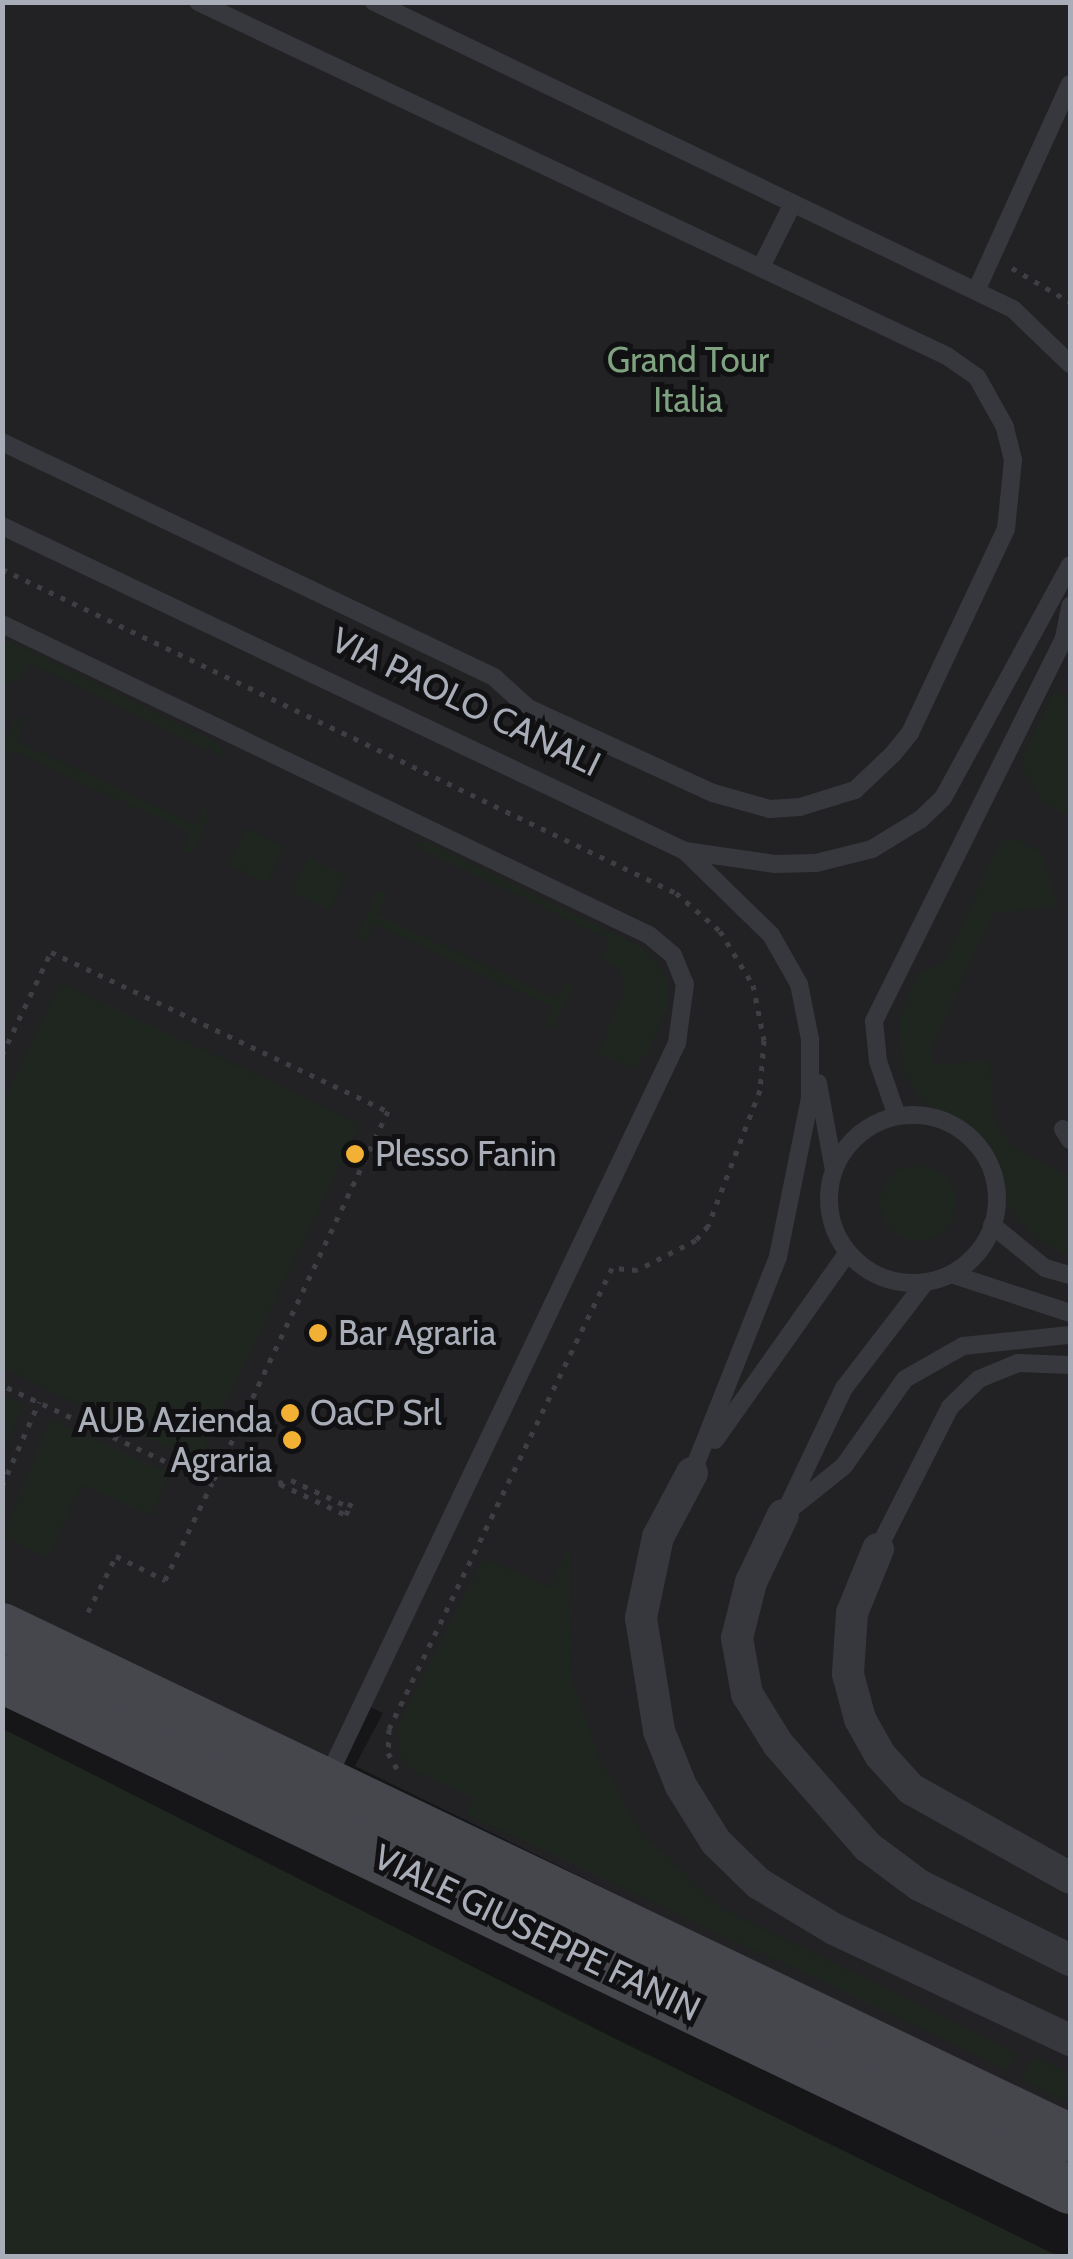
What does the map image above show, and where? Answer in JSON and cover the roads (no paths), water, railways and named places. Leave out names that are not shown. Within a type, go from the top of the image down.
[{"type":"main road","name":"VIALE GIUSEPPE FANIN","points":[[2,1627],[316,1803],[1070,2190]]},
{"type":"main road","name":"VIALE GIUSEPPE FANIN","points":[[2,1679],[316,1803],[1070,2138]]},
{"type":"street","name":"VIA PAOLO CANALI","points":[[692,1473],[658,1537],[641,1618],[659,1732],[681,1786],[716,1842],[758,1883],[834,1929],[1070,2040]]},
{"type":"street","points":[[783,1515],[751,1582],[737,1638],[747,1694],[778,1744],[868,1847],[919,1885],[1070,1960]]},
{"type":"street","points":[[878,1549],[852,1613],[848,1674],[860,1719],[880,1755],[912,1789],[1070,1878]]},
{"type":"lane","points":[[2,442],[494,677],[528,708],[744,804],[800,807],[855,790],[910,733],[1006,529],[1014,460],[1005,427],[977,377],[922,341],[198,2]]},
{"type":"lane","points":[[376,3],[1013,308],[1070,364]]},
{"type":"lane","points":[[976,291],[1070,84]]},
{"type":"lane","points":[[762,266],[793,203]]},
{"type":"lane","name":"VIA PAOLO CANALI","points":[[2,526],[685,851],[771,934],[798,984],[834,1170]]},
{"type":"lane","points":[[685,851],[776,864],[816,862],[872,849],[921,820],[943,798],[1070,564]]},
{"type":"lane","points":[[897,1116],[878,1061],[874,1021],[1064,638],[1070,606]]},
{"type":"lane","points":[[2,624],[649,935],[673,955],[685,984],[678,1043],[316,1803]]},
{"type":"lane","name":"VIA PAOLO CANALI","points":[[692,1473],[730,1388],[778,1257],[810,1098],[810,1038]]},
{"type":"lane","points":[[897,1116],[924,1116],[972,1138],[996,1185],[992,1225],[973,1259],[951,1274],[925,1282],[883,1276],[848,1252],[831,1213],[834,1170],[848,1145],[870,1126],[897,1116]]},
{"type":"lane","points":[[992,1225],[1045,1268],[1070,1275]]},
{"type":"lane","name":"VIA PAOLO CANALI","points":[[692,1473],[848,1252]]},
{"type":"lane","points":[[951,1274],[1070,1313]]},
{"type":"lane","points":[[783,1515],[844,1388],[925,1282]]},
{"type":"lane","points":[[783,1515],[844,1466],[905,1380],[964,1346],[1070,1335]]},
{"type":"lane","points":[[878,1549],[950,1407],[979,1380],[1018,1363],[1070,1365]]},
{"type":"place","name":"Plesso Fanin","points":[[355,1154]]},
{"type":"place","name":"Bar Agraria","points":[[318,1333]]},
{"type":"place","name":"OaCP Srl","points":[[290,1413]]},
{"type":"place","name":"AUB Azienda Agraria","points":[[292,1440]]},
{"type":"park label","name":"Grand Tour Italia","points":[[688,380]]}]
